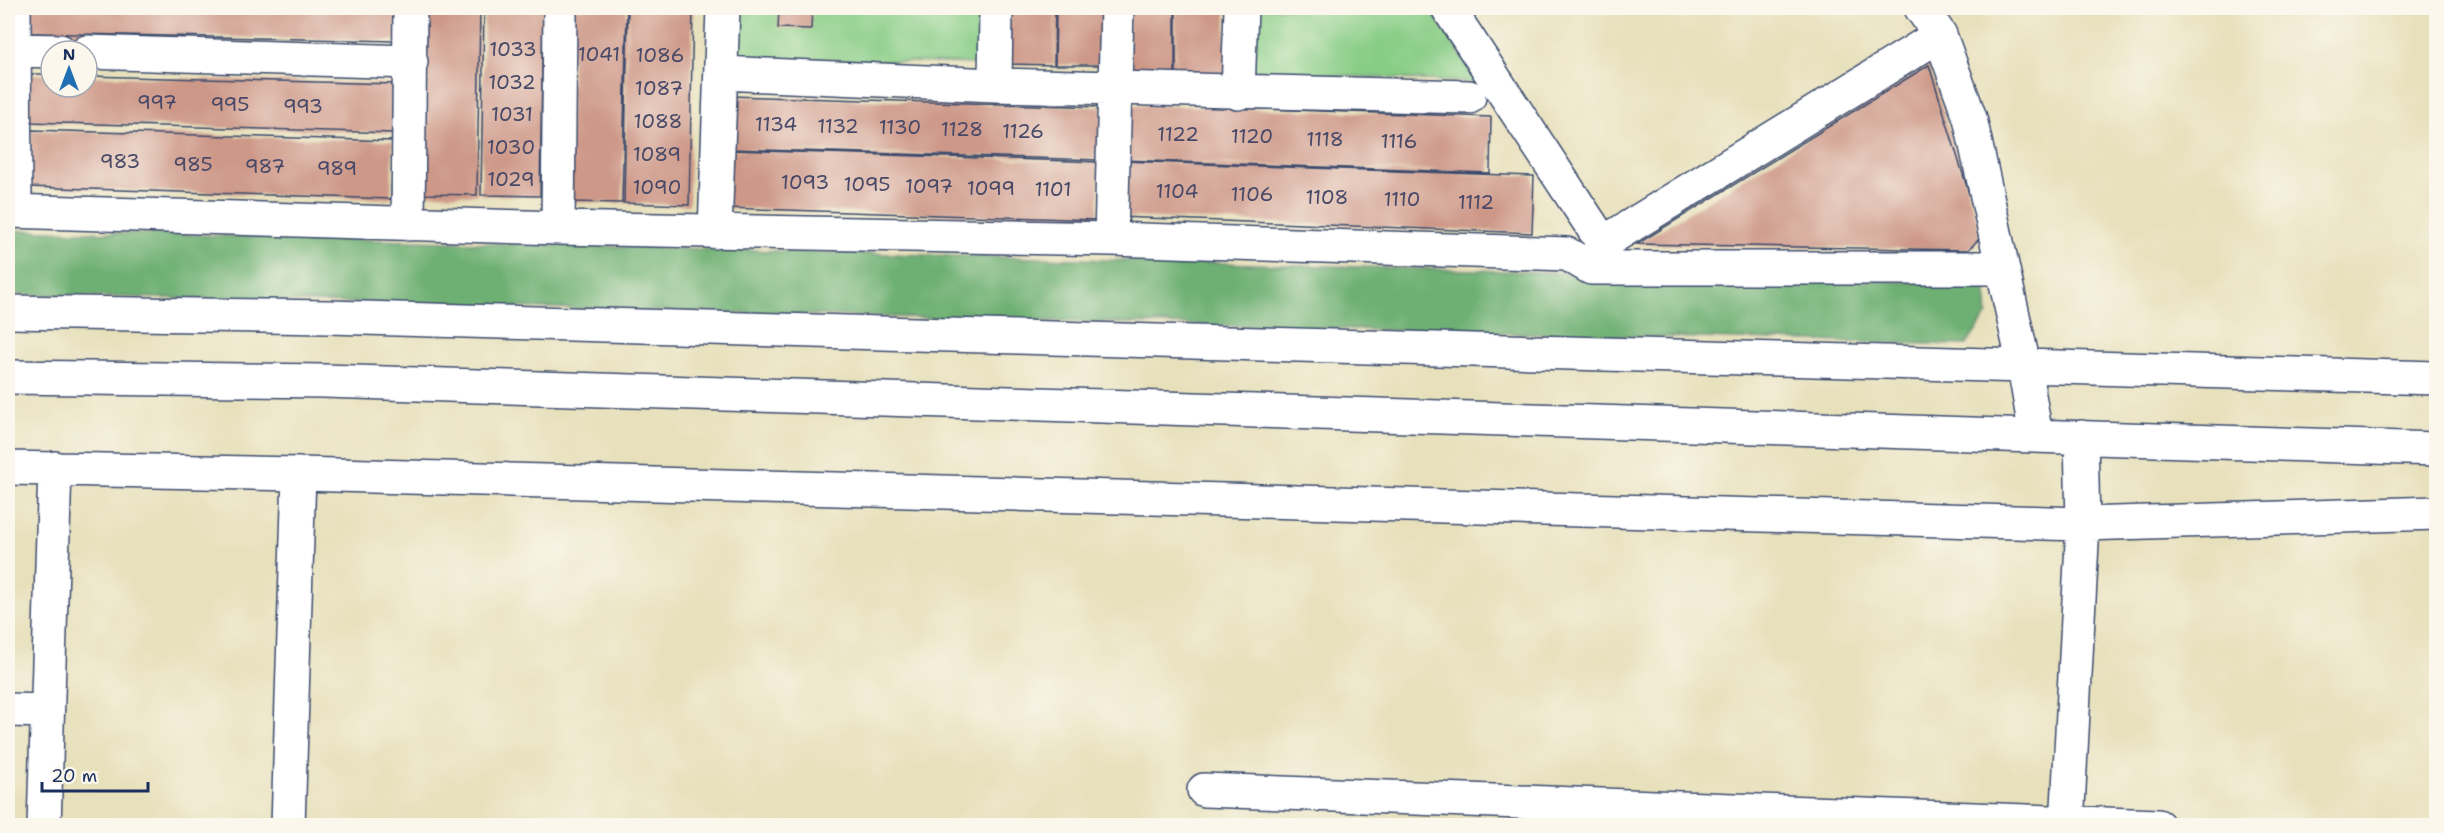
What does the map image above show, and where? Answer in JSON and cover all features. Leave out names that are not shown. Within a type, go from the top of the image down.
[{"type":"street","points":[[14,8],[11,211],[715,232],[1112,239],[1567,254],[1591,268],[2002,268]]},
{"type":"street","points":[[408,224],[410,8]]},
{"type":"street","points":[[558,228],[560,8]]},
{"type":"street","points":[[715,232],[723,8]]},
{"type":"street","points":[[995,85],[996,8]]},
{"type":"street","points":[[1112,239],[1117,8]]},
{"type":"street","points":[[1238,93],[1241,8]]},
{"type":"street","points":[[1448,8],[1603,243],[1940,35]]},
{"type":"street","points":[[1921,8],[1940,35],[1970,118],[2024,366],[2036,436]]},
{"type":"street","points":[[13,50],[39,51]]},
{"type":"street","points":[[99,52],[411,62]]},
{"type":"street","points":[[721,73],[1238,93],[1469,97]]},
{"type":"street","points":[[8,312],[352,318],[2436,378]]},
{"type":"street","points":[[8,377],[336,382],[2436,449]]},
{"type":"street","points":[[2067,824],[2083,524],[2081,437]]},
{"type":"street","points":[[8,468],[299,474],[2083,524],[2436,513]]},
{"type":"street","points":[[44,825],[55,468]]},
{"type":"street","points":[[288,825],[299,474]]},
{"type":"street","points":[[8,710],[47,711]]},
{"type":"street","points":[[1204,790],[1781,818],[2158,825]]},
{"type":"green space","points":[[740,8],[980,8],[979,64],[739,57]]},
{"type":"green space","points":[[1253,8],[1429,8],[1479,83],[1253,71]]},
{"type":"green space","points":[[8,230],[1985,284],[1988,314],[1966,345],[8,294]]},
{"type":"building","points":[[30,8],[396,8],[396,41],[30,33]]},
{"type":"building","points":[[427,8],[480,8],[477,195],[424,194]]},
{"type":"building","points":[[484,8],[543,8],[540,196],[481,195]]},
{"type":"building","points":[[573,8],[627,8],[622,203],[568,202]]},
{"type":"building","points":[[628,8],[693,8],[689,205],[624,203]]},
{"type":"building","points":[[779,8],[812,8],[811,29],[778,28]]},
{"type":"building","points":[[1006,8],[1055,8],[1054,65],[1006,64]]},
{"type":"building","points":[[1056,8],[1107,8],[1106,65],[1055,65]]},
{"type":"building","points":[[1129,8],[1175,8],[1175,75],[1128,75]]},
{"type":"building","points":[[1176,8],[1226,8],[1226,75],[1176,75]]},
{"type":"building","points":[[1997,8],[2095,8],[2095,12],[1997,11]]},
{"type":"building","points":[[1929,65],[1979,226],[1979,239],[1968,250],[1637,244]]},
{"type":"building","points":[[30,74],[39,74],[39,99],[99,99],[99,76],[395,84],[393,133],[29,122]]},
{"type":"building","points":[[730,96],[1102,107],[1100,160],[729,149]]},
{"type":"building","points":[[1124,104],[1491,117],[1490,173],[1122,160]]},
{"type":"building","points":[[31,130],[393,141],[391,199],[29,187]]},
{"type":"building","points":[[729,150],[1100,162],[1098,220],[727,208]]},
{"type":"building","points":[[1122,161],[1534,176],[1532,233],[1120,217]]}]
